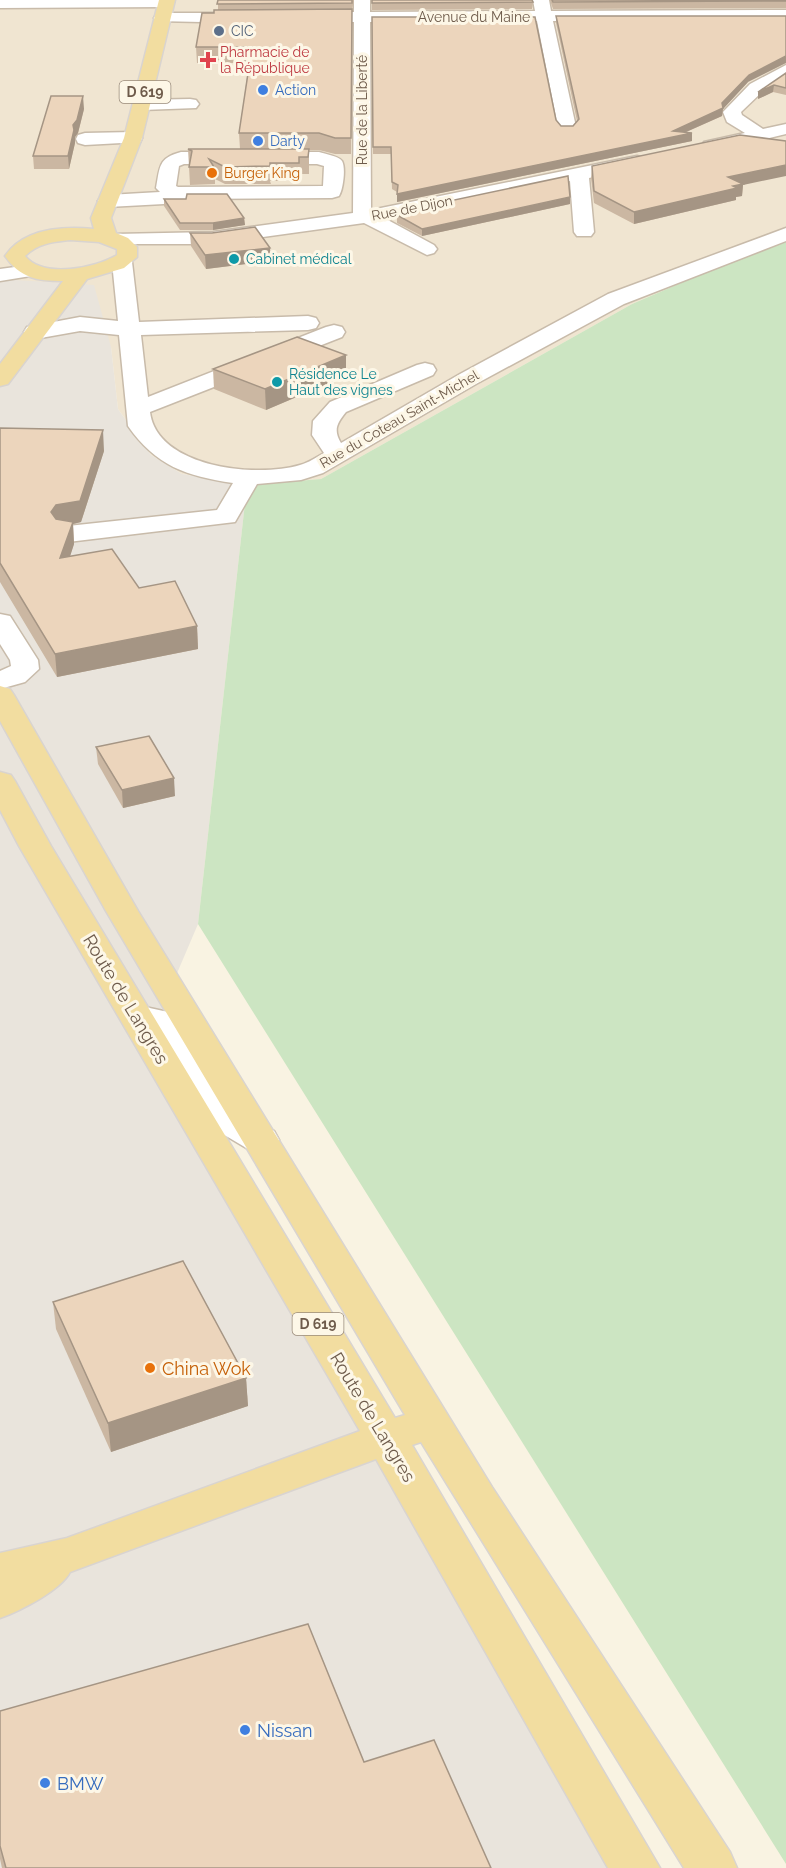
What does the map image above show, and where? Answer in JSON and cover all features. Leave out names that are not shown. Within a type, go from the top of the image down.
[{"type":"main road","name":"D 619","points":[[43,238],[80,213],[115,180],[133,138],[165,7]]},
{"type":"main road","points":[[9,253],[15,256],[17,262],[40,273],[86,273],[113,267],[118,249],[101,218],[115,180]]},
{"type":"main road","points":[[9,253],[43,238],[70,234],[118,249]]},
{"type":"main road","points":[[0,351],[42,294],[40,273]]},
{"type":"main road","points":[[0,379],[35,332],[86,273]]},
{"type":"main road","name":"D 619","points":[[0,695],[122,911],[430,1422],[712,1868]]},
{"type":"main road","name":"Route de Langres","points":[[4,797],[385,1437],[635,1868]]},
{"type":"main road","points":[[0,1571],[71,1554],[292,1475],[385,1437],[430,1422]]},
{"type":"main road","points":[[0,1599],[71,1554]]},
{"type":"street","points":[[0,3],[165,7],[267,18]]},
{"type":"street","points":[[543,8],[567,127]]},
{"type":"street","name":"Avenue du Maine","points":[[291,18],[362,9],[725,8],[786,15]]},
{"type":"street","name":"Rue de la Liberté","points":[[362,9],[362,211],[367,217]]},
{"type":"street","points":[[761,135],[743,126],[733,118],[732,112],[754,89],[786,70]]},
{"type":"street","points":[[142,105],[190,104]]},
{"type":"street","points":[[693,150],[786,129]]},
{"type":"street","points":[[85,139],[133,138]]},
{"type":"street","name":"Rue de Dijon","points":[[118,249],[367,217],[659,157]]},
{"type":"street","points":[[108,201],[164,198],[174,193],[332,192],[334,163],[319,158],[181,158],[171,163],[166,188],[174,193]]},
{"type":"street","points":[[579,174],[584,232]]},
{"type":"street","points":[[367,217],[427,249]]},
{"type":"street","name":"Rue du Coteau Saint-Michel","points":[[118,249],[140,426],[147,438],[168,455],[188,466],[209,472],[249,476],[300,473],[338,455],[516,352],[616,298],[786,234]]},
{"type":"street","points":[[0,274],[40,273]]},
{"type":"street","points":[[86,273],[124,287]]},
{"type":"street","points":[[35,332],[80,324],[129,330],[308,323]]},
{"type":"street","points":[[138,409],[334,332]]},
{"type":"street","points":[[338,455],[324,435],[326,421],[338,407],[425,370]]},
{"type":"street","points":[[137,464],[168,455]]},
{"type":"street","points":[[68,534],[144,519],[226,517],[249,476]]},
{"type":"street","points":[[0,621],[24,660],[25,669],[15,676],[0,680]]},
{"type":"street","points":[[136,1016],[156,1020],[170,1030],[219,1116],[261,1140]]},
{"type":"shaded area","points":[[0,0],[786,0],[786,238],[632,304],[321,479],[247,485],[182,474],[151,455],[118,409],[111,347],[0,279]]},
{"type":"shaded area","points":[[0,279],[94,285],[111,347],[118,409],[151,455],[182,474],[247,485],[198,924],[149,1039],[609,1868],[0,1868]]},
{"type":"green space","points":[[786,238],[786,1864],[198,924],[247,485],[321,479],[632,304]]},
{"type":"building","points":[[218,0],[352,0],[352,3],[217,4]]},
{"type":"building","points":[[372,0],[532,0],[533,2],[372,3]]},
{"type":"building","points":[[552,0],[786,0],[786,1],[553,2]]},
{"type":"building","points":[[352,9],[351,138],[335,138],[319,133],[239,133],[252,47],[196,47],[202,13],[214,13],[214,10]]},
{"type":"building","points":[[556,16],[786,16],[786,56],[749,75],[722,103],[723,108],[673,131],[692,133],[397,194],[398,185],[392,182],[391,147],[373,147],[372,17],[535,17],[556,120],[561,126],[573,126],[579,119]]},
{"type":"building","points":[[786,73],[786,88],[774,85],[758,92]]},
{"type":"building","points":[[51,96],[83,96],[77,120],[73,125],[68,156],[33,156]]},
{"type":"building","points":[[740,135],[786,141],[786,165],[728,177],[743,184],[733,186],[737,188],[634,212],[594,191],[592,166]]},
{"type":"building","points":[[188,149],[309,149],[308,157],[299,157],[299,163],[225,167],[209,159],[214,167],[189,167],[192,151]]},
{"type":"building","points":[[568,176],[570,197],[422,229],[397,215],[397,212]]},
{"type":"building","points":[[187,194],[227,194],[244,218],[213,223],[180,223],[164,199],[186,199]]},
{"type":"building","points":[[255,227],[270,248],[205,255],[190,233],[212,233]]},
{"type":"building","points":[[297,337],[346,355],[265,389],[213,369]]},
{"type":"building","points":[[0,428],[103,430],[80,501],[56,505],[51,512],[56,519],[73,522],[60,558],[112,549],[139,588],[175,581],[197,626],[55,654],[0,563]]},
{"type":"building","points":[[149,736],[174,778],[122,790],[96,747]]},
{"type":"building","name":"China Wok","points":[[183,1261],[246,1378],[108,1423],[53,1302]]},
{"type":"building","points":[[308,1624],[364,1762],[434,1740],[491,1868],[6,1868],[0,1846],[0,1711]]},
{"type":"place","name":"CIC","points":[[219,31]]},
{"type":"place","name":"Pharmacie de la République","points":[[208,60]]},
{"type":"place","name":"Action","points":[[263,90]]},
{"type":"place","name":"Darty","points":[[258,141]]},
{"type":"place","name":"Burger King","points":[[212,173]]},
{"type":"place","name":"Cabinet médical","points":[[234,259]]},
{"type":"place","name":"Résidence Le Haut des vignes","points":[[277,382]]},
{"type":"place","name":"China Wok","points":[[150,1368]]},
{"type":"place","name":"Nissan","points":[[245,1730]]},
{"type":"place","name":"BMW","points":[[45,1783]]}]
